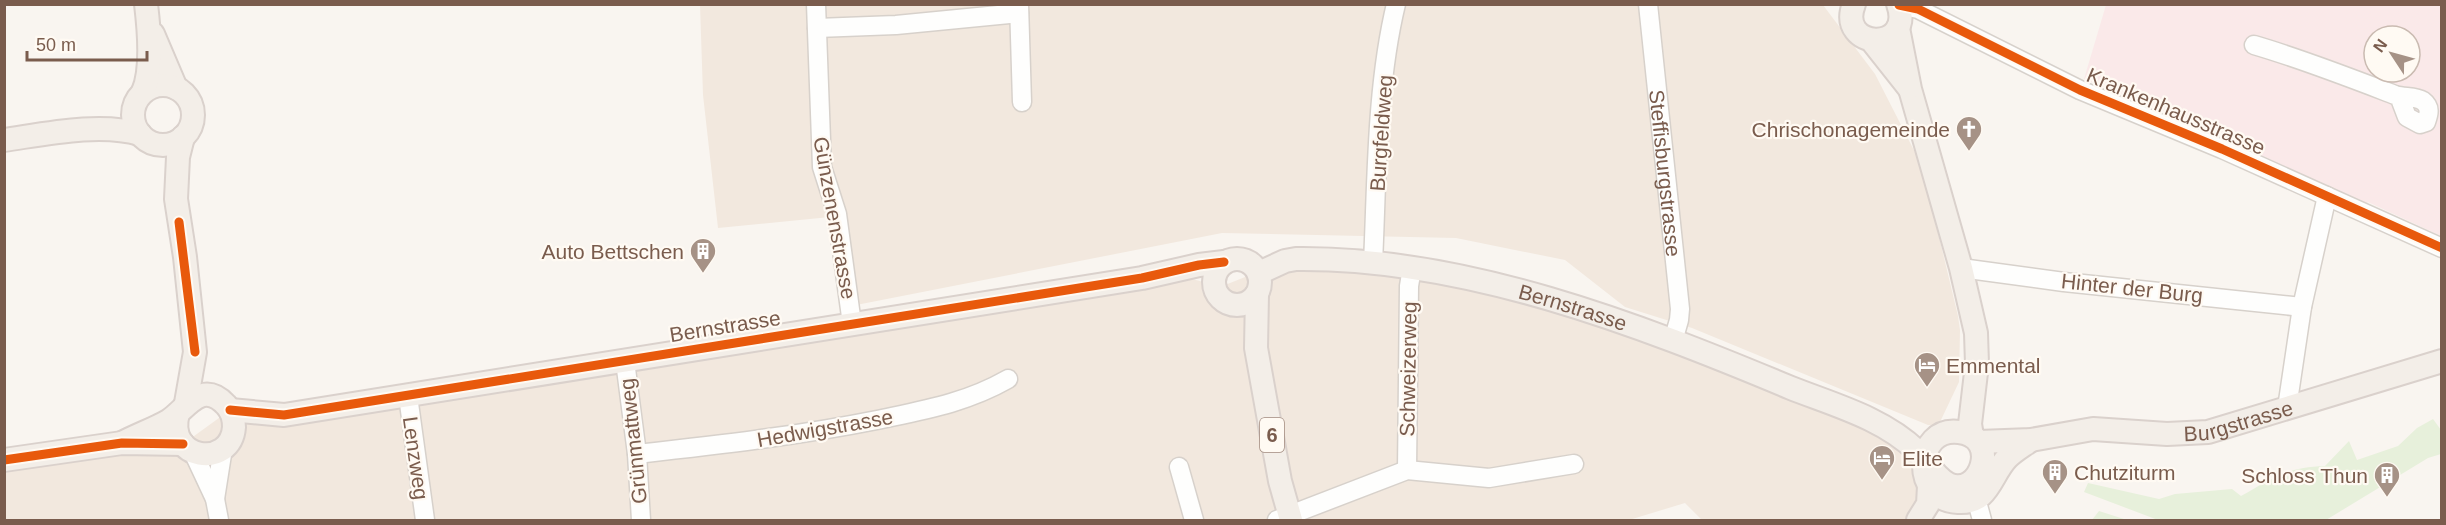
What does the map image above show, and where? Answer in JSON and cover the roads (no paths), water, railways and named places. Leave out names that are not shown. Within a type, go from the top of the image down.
[{"type":"main road","points":[[1898,5],[1901,13],[1898,28],[1910,89],[1977,333],[1977,364],[1970,424],[1975,439],[1983,449],[1983,462],[1976,487],[1962,503],[1953,502],[1941,496],[1926,473]]},
{"type":"main road","points":[[1849,8],[1855,30],[1871,40],[1910,89]]},
{"type":"main road","points":[[4,460],[122,442],[188,448],[205,454],[227,442],[234,423],[225,405],[209,383],[195,352],[176,199],[178,158],[183,137],[192,121],[193,112],[185,95],[176,88],[147,14]]},
{"type":"main road","points":[[147,14],[148,75],[139,97],[134,119],[176,199]]},
{"type":"main road","points":[[1871,40],[1886,39],[1898,28]]},
{"type":"main road","points":[[75,130],[114,115],[159,86],[176,88]]},
{"type":"main road","points":[[4,140],[75,130],[124,130],[168,145],[183,137]]},
{"type":"main road","points":[[1230,259],[1244,259],[1255,267],[1258,284],[1252,299],[1241,305],[1222,296],[1214,277],[1224,262],[1230,259]]},
{"type":"main road","name":"Bernstrasse","points":[[1258,284],[1285,261],[1296,259],[1373,263],[1412,268],[1520,292],[1591,313],[1673,341],[1874,422],[1942,436]]},
{"type":"main road","name":"Bernstrasse","points":[[227,442],[284,415],[1224,262]]},
{"type":"main road","name":"Bernstrasse","points":[[1167,273],[1200,281],[1222,296]]},
{"type":"main road","name":"6","points":[[1258,284],[1256,348],[1285,519]]},
{"type":"main road","name":"6","points":[[1222,296],[1256,348]]},
{"type":"main road","points":[[188,448],[176,429],[195,352]]},
{"type":"main road","name":"Burgstrasse","points":[[1975,439],[2031,440],[2093,429],[2153,434],[2195,434],[2222,429],[2442,361]]},
{"type":"main road","points":[[1918,520],[1928,504],[1926,473],[1928,449],[1942,436],[1974,382]]},
{"type":"main road","points":[[122,442],[168,421],[199,396],[225,405]]},
{"type":"main road","name":"Bernstrasse","points":[[225,405],[284,415]]},
{"type":"main road","name":"Bernstrasse","points":[[1874,422],[1900,453],[1926,473]]},
{"type":"main road","points":[[1942,436],[1960,432],[1975,439]]},
{"type":"main road","name":"Burgstrasse","points":[[1976,487],[1987,492],[2006,459],[2031,440]]},
{"type":"street","name":"Günzenenstrasse","points":[[816,4],[822,166],[837,214],[852,324]]},
{"type":"street","name":"Burgfeldweg","points":[[1373,263],[1383,92],[1396,4]]},
{"type":"street","name":"Steffisburgstrasse","points":[[1648,4],[1680,309],[1673,341]]},
{"type":"street","name":"Krankenhausstrasse","points":[[1898,5],[1918,9],[2079,90],[2442,248]]},
{"type":"street","points":[[817,28],[896,25],[1019,9],[1022,102]]},
{"type":"street","points":[[2254,45],[2296,57],[2399,96]]},
{"type":"street","points":[[2287,408],[2302,307],[2327,196]]},
{"type":"street","name":"Schweizerweg","points":[[1407,470],[1412,268]]},
{"type":"street","name":"Hinter der Burg","points":[[1961,268],[2064,282],[2302,307]]},
{"type":"street","name":"Grünmattweg","points":[[625,361],[637,454],[641,520]]},
{"type":"street","name":"Hedwigstrasse","points":[[637,454],[774,439],[942,407],[983,393],[1008,379]]},
{"type":"street","name":"Lenzweg","points":[[408,396],[425,520]]},
{"type":"street","points":[[215,499],[227,442]]},
{"type":"street","points":[[188,448],[215,499],[219,520]]},
{"type":"street","points":[[1285,519],[1407,470],[1490,478],[1574,464]]},
{"type":"street","points":[[1179,467],[1194,520]]},
{"type":"street","points":[[1976,487],[1982,520]]},
{"type":"place","name":"Chrischonagemeinde","points":[[1969,152]]},
{"type":"place","name":"Auto Bettschen","points":[[703,274]]},
{"type":"place","name":"Emmental","points":[[1927,388]]},
{"type":"place","name":"Elite","points":[[1882,481]]},
{"type":"place","name":"Chutziturm","points":[[2055,495]]},
{"type":"place","name":"Schloss Thun","points":[[2387,498]]}]
